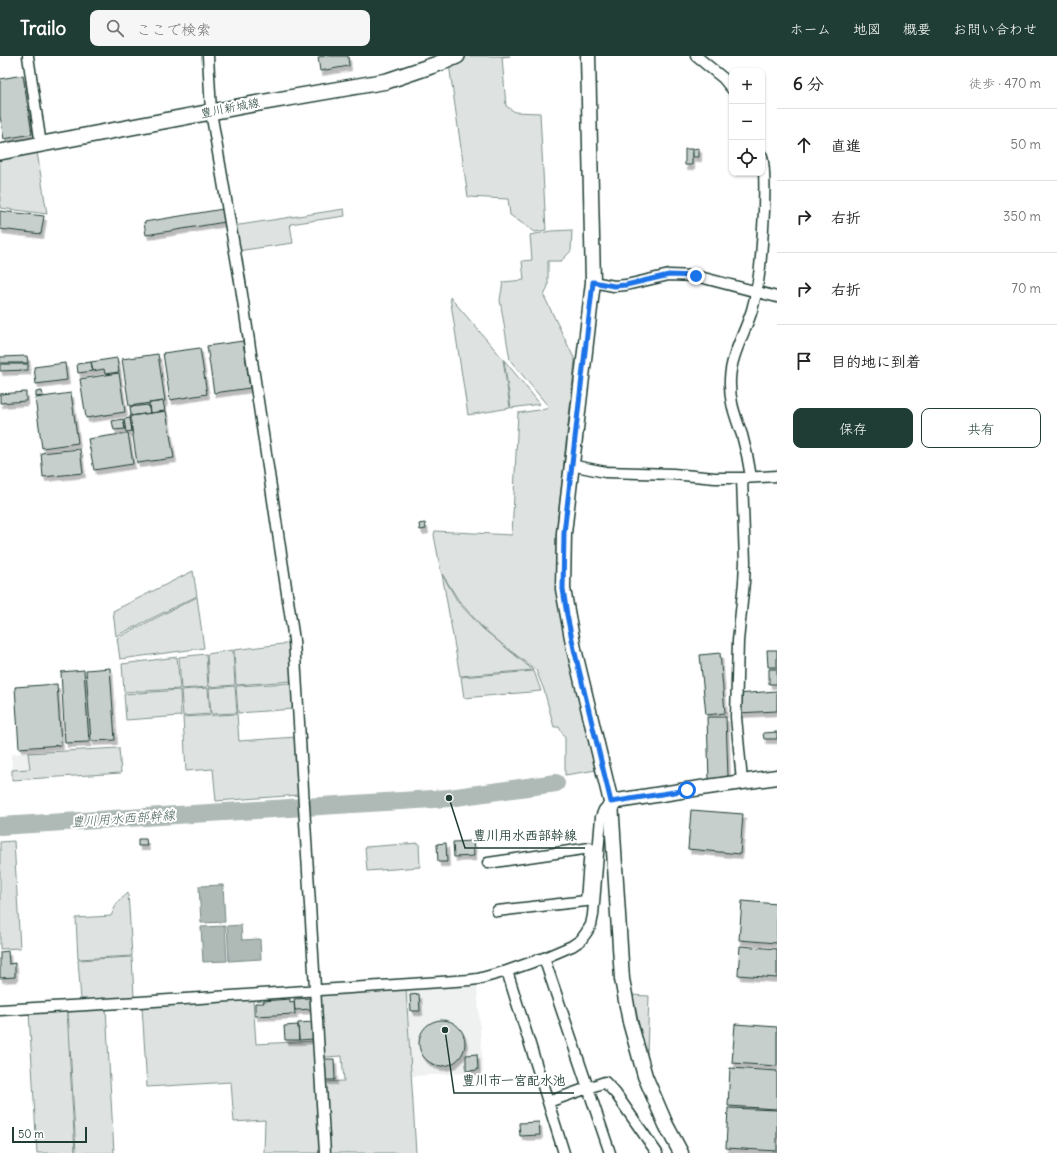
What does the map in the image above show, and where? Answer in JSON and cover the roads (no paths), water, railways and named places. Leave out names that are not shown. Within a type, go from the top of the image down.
[{"type":"main road","name":"豊川新城線","points":[[0,152],[211,112],[387,81],[457,56]]},
{"type":"street","points":[[28,56],[41,145]]},
{"type":"street","points":[[208,56],[211,112],[240,281],[294,640],[326,1153]]},
{"type":"street","points":[[588,56],[593,282],[564,533],[563,589],[574,649],[611,802],[622,979],[630,1022],[647,1082],[666,1125],[681,1153]]},
{"type":"street","points":[[696,56],[724,78],[729,85]]},
{"type":"street","points":[[742,781],[736,717],[738,641],[745,562],[746,478],[742,437],[731,401],[730,379],[735,353],[745,330],[757,292],[763,232],[764,176]]},
{"type":"street","points":[[593,282],[614,286],[626,285],[669,275],[684,274],[777,297]]},
{"type":"street","points":[[571,465],[605,472],[673,474],[715,478],[777,476]]},
{"type":"street","points":[[0,1010],[478,979],[507,971],[544,958],[572,946],[581,940],[590,925],[594,905],[601,817],[604,810],[611,802],[742,781],[777,777]]},
{"type":"street","points":[[488,863],[590,848],[586,901],[497,911]]},
{"type":"street","points":[[544,958],[589,1087],[610,1153]]},
{"type":"street","points":[[507,971],[564,1153]]},
{"type":"street","points":[[548,1102],[605,1082],[616,1094],[657,1153]]},
{"type":"waterway","name":"豊川用水西部幹線","points":[[0,826],[449,798],[556,783]]},
{"type":"place","name":"豊川用水西部幹線","points":[[449,798]]},
{"type":"place","name":"豊川市一宮配水池","points":[[445,1030]]}]
